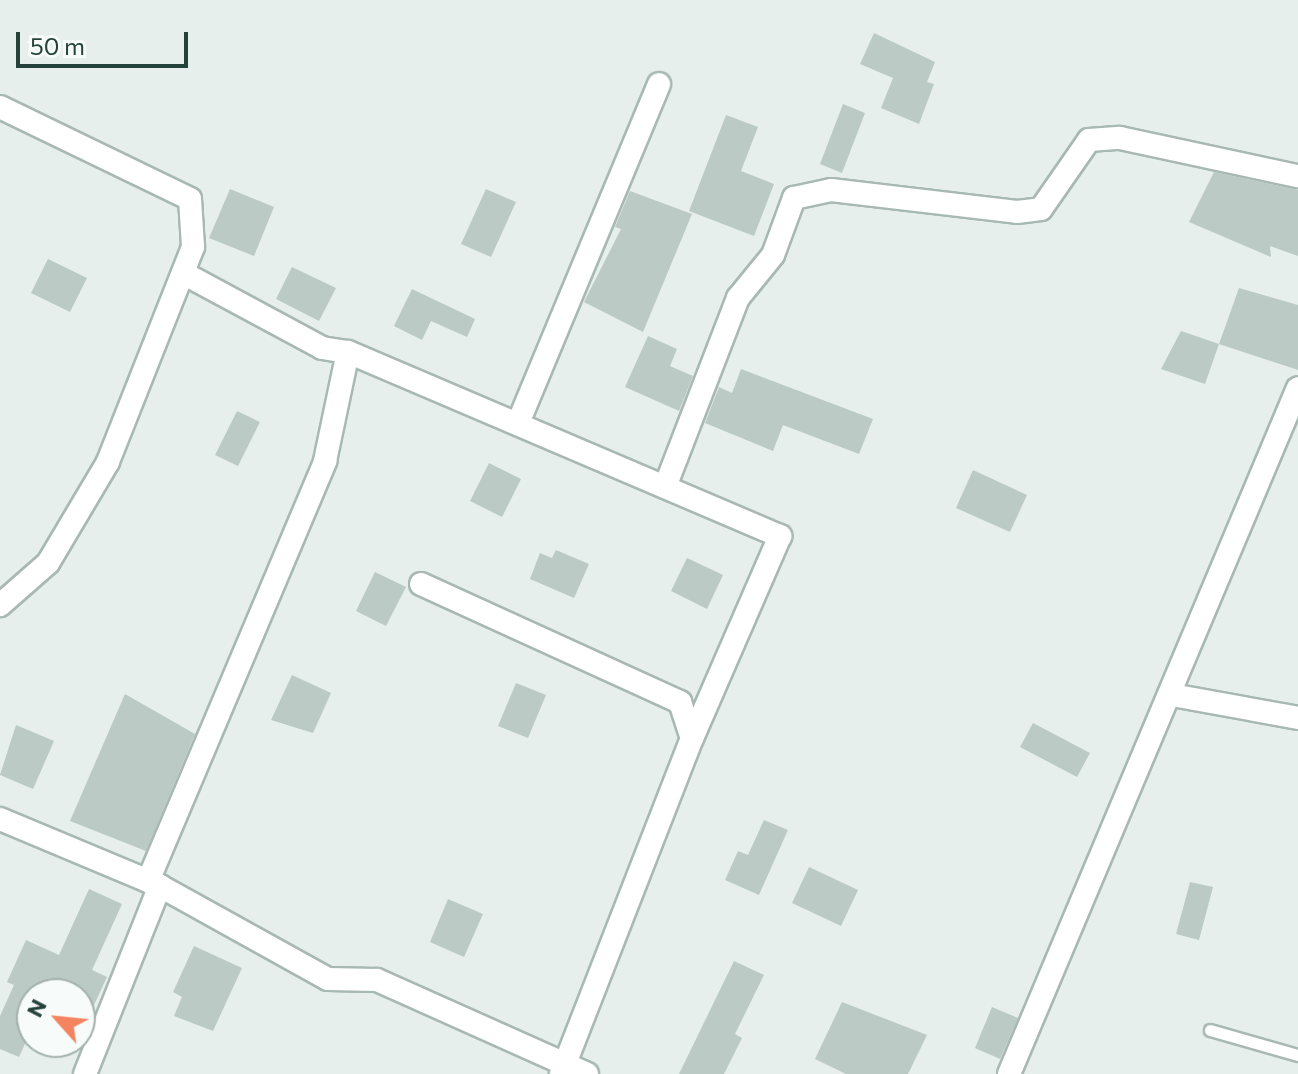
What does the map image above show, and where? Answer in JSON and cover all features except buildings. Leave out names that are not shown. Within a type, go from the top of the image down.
[{"type":"street","points":[[518,423],[659,84]]},
{"type":"street","points":[[0,107],[190,199],[193,247],[108,462],[48,563],[4,597]]},
{"type":"street","points":[[665,487],[738,298],[773,255],[794,198],[831,190],[1017,212],[1041,209],[1089,140],[1120,138],[1298,176]]},
{"type":"street","points":[[183,273],[322,348],[348,352],[780,536],[692,738],[563,1069]]},
{"type":"street","points":[[85,1074],[154,884],[325,461],[348,352]]},
{"type":"street","points":[[1009,1074],[1172,695],[1298,388]]},
{"type":"street","points":[[421,584],[680,702],[692,738]]},
{"type":"street","points":[[1172,695],[1298,718]]},
{"type":"street","points":[[0,819],[154,884],[328,979],[377,980],[563,1069],[587,1074]]},
{"type":"lane","points":[[1210,1030],[1298,1055]]}]
